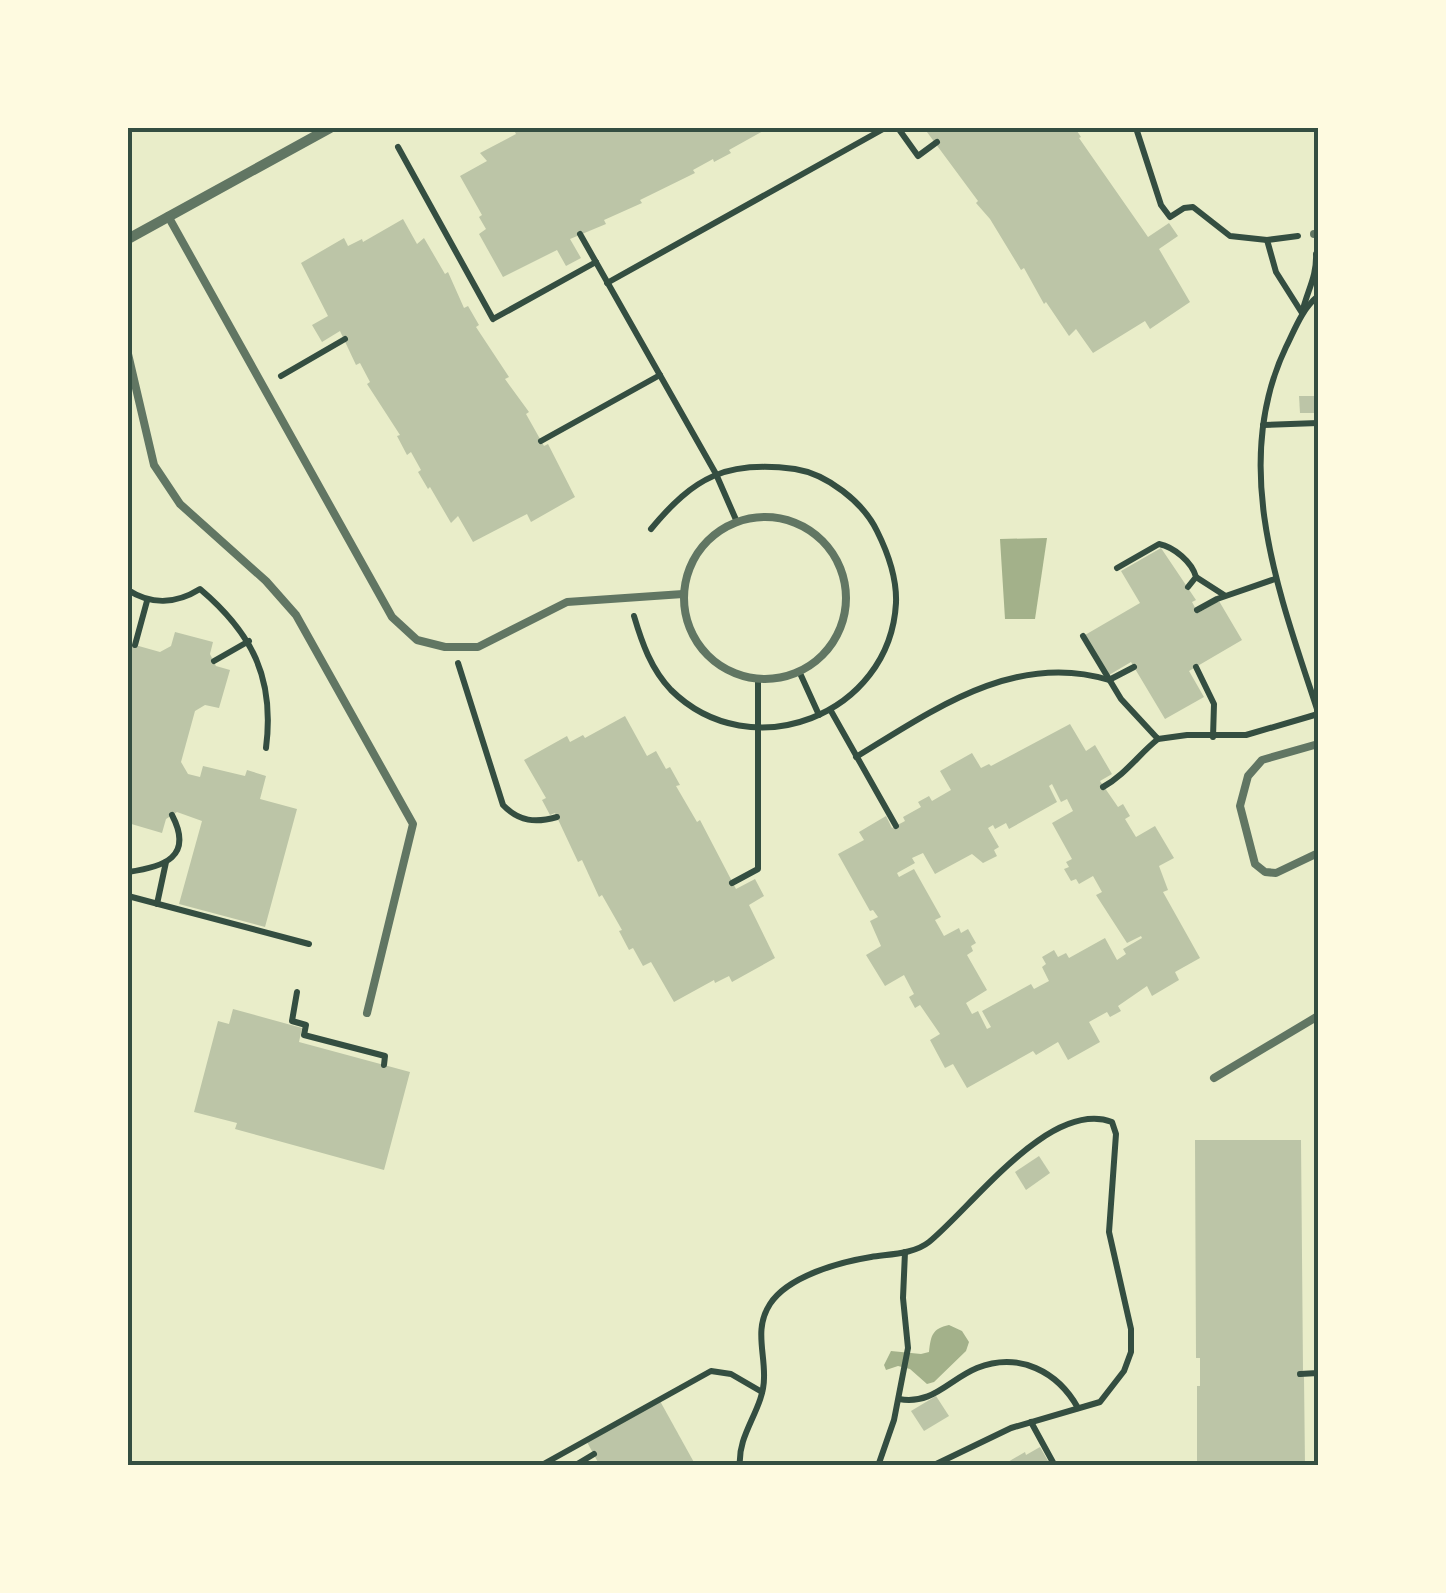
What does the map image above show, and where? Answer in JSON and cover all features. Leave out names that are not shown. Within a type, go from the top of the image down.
[{"type":"street","points":[[128,239],[330,128]]},
{"type":"lane","points":[[168,216],[392,617],[417,640],[478,647],[567,602],[683,594]]},
{"type":"lane","points":[[128,354],[154,465],[180,504],[266,581],[296,615],[413,824],[367,1013]]},
{"type":"lane","points":[[752,517],[780,518],[806,528],[826,544],[840,567],[846,592],[844,618],[833,642],[816,662],[768,680],[742,677],[718,666],[698,646],[686,621],[683,594],[689,566],[704,543],[726,526],[752,517]]},
{"type":"lane","points":[[1318,744],[1262,760],[1248,776],[1240,806],[1255,864],[1266,872],[1276,873],[1318,853]]},
{"type":"lane","points":[[1214,1078],[1318,1016]]},
{"type":"path","points":[[608,282],[884,128]]},
{"type":"path","points":[[898,128],[918,156],[937,142]]},
{"type":"path","points":[[1136,128],[1160,204],[1170,217],[1193,207],[1230,236],[1268,240],[1276,272],[1302,313]]},
{"type":"path","points":[[398,147],[493,319],[596,262]]},
{"type":"path","points":[[580,234],[716,474],[737,522]]},
{"type":"path","points":[[1103,787],[1123,774],[1158,739],[1246,734],[1318,713],[1275,580],[1263,506],[1263,425],[1280,359],[1317,274]]},
{"type":"path","points":[[1302,313],[1318,296]]},
{"type":"path","points":[[263,387],[345,339]]},
{"type":"path","points":[[541,441],[660,375]]},
{"type":"path","points":[[1263,425],[1318,424]]},
{"type":"path","points":[[628,596],[646,654],[671,689],[706,715],[748,727],[791,726],[832,711],[864,682],[887,646],[896,603],[891,560],[872,520],[841,489],[802,470],[758,465],[716,474],[679,496],[651,529]]},
{"type":"path","points":[[1117,568],[1159,544],[1167,546],[1190,563],[1196,577],[1226,596]]},
{"type":"path","points":[[1188,586],[1196,577]]},
{"type":"path","points":[[1196,610],[1275,580]]},
{"type":"path","points":[[128,590],[147,601],[186,598],[200,589],[228,613],[249,641],[262,672],[267,697],[266,748]]},
{"type":"path","points":[[135,645],[147,601]]},
{"type":"path","points":[[1083,636],[1122,699],[1158,739]]},
{"type":"path","points":[[214,661],[249,641]]},
{"type":"path","points":[[454,647],[503,806],[525,820],[541,822],[557,817]]},
{"type":"path","points":[[856,757],[955,697],[1004,680],[1069,671],[1109,680],[1134,666]]},
{"type":"path","points":[[1196,667],[1214,704],[1213,737]]},
{"type":"path","points":[[800,671],[819,715]]},
{"type":"path","points":[[732,883],[758,868],[758,679]]},
{"type":"path","points":[[832,711],[896,826]]},
{"type":"path","points":[[128,872],[166,862],[177,853],[180,840],[172,815]]},
{"type":"path","points":[[157,904],[166,862]]},
{"type":"path","points":[[128,896],[309,944]]},
{"type":"path","points":[[297,992],[292,1022],[306,1025],[304,1035],[385,1056],[384,1065]]},
{"type":"path","points":[[740,1466],[742,1442],[765,1380],[760,1337],[762,1319],[771,1302],[801,1280],[838,1265],[924,1246],[1001,1172],[1048,1134],[1082,1119],[1112,1122],[1116,1134],[1109,1232],[1132,1330],[1124,1370],[1100,1402],[990,1436],[932,1466]]},
{"type":"path","points":[[878,1466],[899,1399],[908,1348],[903,1298],[905,1252]]},
{"type":"path","points":[[899,1399],[917,1402],[978,1367],[1004,1363],[1045,1370],[1078,1408]]},
{"type":"path","points":[[540,1466],[711,1371],[730,1374],[762,1392]]},
{"type":"path","points":[[1300,1374],[1318,1374]]},
{"type":"path","points":[[1031,1422],[1055,1466]]},
{"type":"path","points":[[574,1466],[594,1454]]},
{"type":"shaded area","points":[[1047,538],[1035,619],[1005,619],[1000,539]]},
{"type":"shaded area","points":[[949,1325],[962,1331],[969,1342],[966,1351],[934,1382],[927,1384],[910,1369],[898,1366],[886,1370],[884,1365],[891,1351],[929,1352],[933,1334]]},
{"type":"building","points":[[924,128],[1075,128],[1148,237],[1169,223],[1178,236],[1159,249],[1190,302],[1150,329],[1145,321],[1093,353],[1076,329],[1069,336],[1044,304],[1024,268],[1021,270],[978,201]]},
{"type":"building","points":[[514,130],[765,130],[729,150],[731,153],[640,200],[642,203],[604,220],[606,224],[570,239],[581,258],[566,266],[557,250],[503,277],[479,234],[486,229],[479,217],[482,215],[460,176],[487,161],[480,153],[516,134]]},
{"type":"building","points":[[403,219],[417,244],[424,238],[445,274],[448,272],[464,308],[468,306],[479,325],[476,327],[509,377],[505,379],[529,412],[526,414],[544,446],[548,444],[575,497],[531,522],[527,514],[473,542],[458,516],[451,523],[428,489],[411,452],[407,455],[397,436],[400,435],[367,384],[370,382],[360,363],[356,365],[340,331],[322,342],[312,325],[328,316],[301,263],[344,238],[348,246],[362,239],[363,242]]},
{"type":"building","points":[[1299,396],[1318,396],[1318,413],[1300,413]]},
{"type":"building","points":[[1161,548],[1196,600],[1192,602],[1198,613],[1219,601],[1242,640],[1189,671],[1204,697],[1165,719],[1131,662],[1109,675],[1085,635],[1140,603],[1121,571]]},
{"type":"building","points":[[175,632],[213,642],[210,654],[216,666],[230,670],[219,708],[205,705],[195,711],[181,762],[188,774],[200,777],[203,766],[245,776],[247,770],[266,776],[260,799],[297,809],[265,927],[179,904],[202,821],[177,812],[166,819],[162,833],[128,823],[128,643],[160,652],[171,646]]},
{"type":"building","points":[[625,716],[647,756],[656,751],[666,769],[670,767],[680,785],[676,786],[697,822],[700,820],[736,889],[755,879],[764,896],[749,905],[775,958],[732,982],[729,976],[715,983],[714,980],[674,1002],[651,962],[643,966],[633,948],[629,950],[619,931],[622,930],[602,895],[599,897],[582,860],[578,862],[555,813],[550,815],[542,800],[546,798],[524,760],[567,736],[570,742],[583,735],[585,738]]},
{"type":"building","points":[[1070,724],[1086,751],[1095,745],[1112,774],[1100,781],[1118,807],[1123,804],[1130,816],[1125,819],[1136,837],[1155,826],[1174,858],[1159,866],[1168,890],[1163,892],[1200,958],[1175,972],[1179,980],[1152,996],[1147,986],[1118,1006],[1121,1011],[1110,1017],[1107,1012],[1089,1022],[1100,1042],[1068,1060],[1058,1042],[1036,1055],[1033,1051],[967,1088],[953,1064],[945,1068],[930,1040],[940,1034],[920,1005],[915,1008],[909,997],[914,994],[904,975],[885,986],[866,955],[881,946],[870,921],[878,917],[870,911],[838,854],[864,840],[859,832],[886,816],[892,828],[921,807],[918,802],[929,796],[932,801],[951,790],[940,771],[972,753],[981,768]],"holes":[[[1052,784],[1061,802],[1067,799],[1073,811],[1052,823],[1072,859],[1064,869],[1071,881],[1076,879],[1079,884],[1093,876],[1102,892],[1096,895],[1127,943],[1142,938],[1123,949],[1126,954],[1117,960],[1105,938],[1069,958],[1066,953],[1058,957],[1054,950],[1042,957],[1049,981],[1034,989],[1031,984],[982,1011],[991,1027],[987,1029],[978,1011],[972,1014],[966,1003],[987,990],[967,955],[976,943],[968,929],[961,933],[959,928],[944,936],[935,920],[941,917],[914,869],[899,877],[897,873],[915,863],[912,858],[923,853],[935,874],[972,854],[983,863],[997,856],[994,850],[999,847],[988,828],[1006,823],[1009,829],[1057,802],[1049,786]]]},
{"type":"building","points":[[233,1009],[302,1028],[299,1042],[410,1072],[384,1170],[235,1129],[237,1123],[194,1112],[218,1021],[229,1024]]},
{"type":"building","points":[[1195,1140],[1301,1140],[1300,1374],[1304,1377],[1305,1466],[1197,1466],[1200,1358],[1196,1358]]},
{"type":"building","points":[[1039,1156],[1050,1173],[1026,1190],[1015,1172]]},
{"type":"building","points":[[936,1396],[949,1416],[924,1431],[911,1411]]},
{"type":"building","points":[[660,1401],[696,1466],[600,1466],[587,1442]]},
{"type":"building","points":[[1040,1447],[1051,1466],[1001,1466],[1025,1452],[1026,1455]]}]
